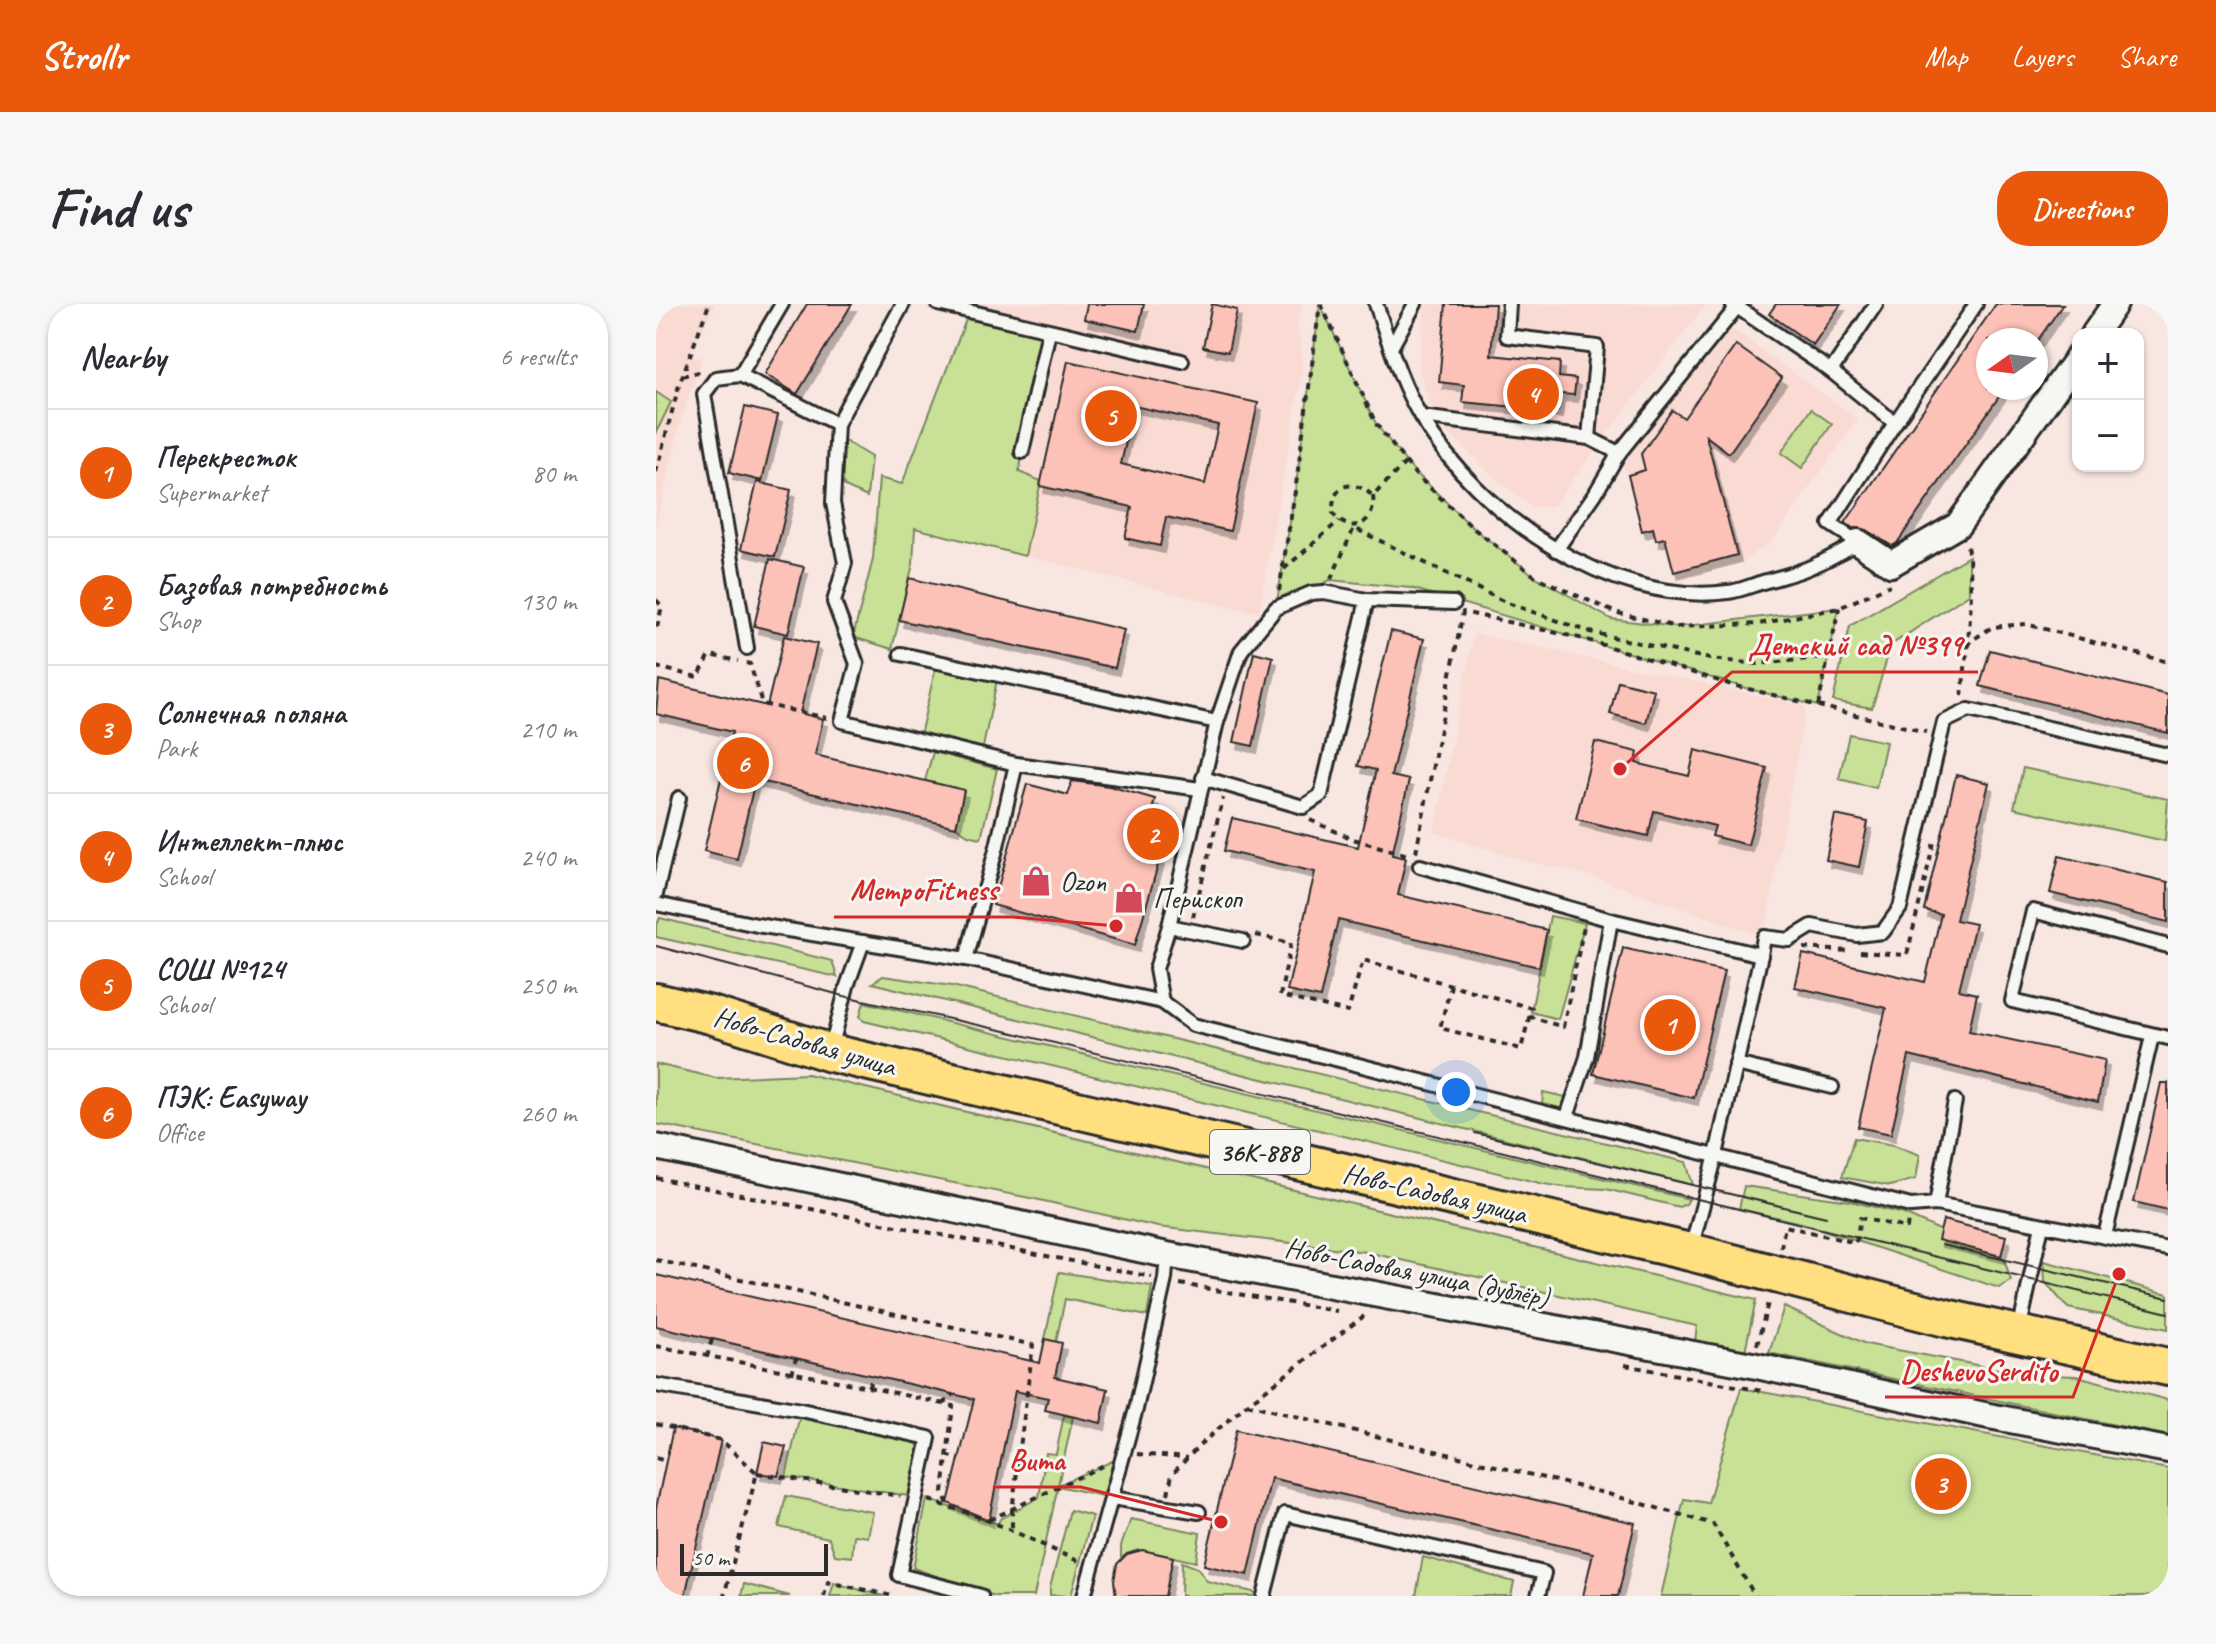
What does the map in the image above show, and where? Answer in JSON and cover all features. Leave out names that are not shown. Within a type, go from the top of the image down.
[{"type":"main road","name":"Ново-Садовая улица","points":[[656,1002],[711,1015],[831,1053],[1690,1252],[1946,1318],[2168,1367]]},
{"type":"street","points":[[2098,328],[2115,304]]},
{"type":"street","points":[[1858,542],[1891,564],[1962,535],[2072,366]]},
{"type":"street","name":"Ново-Садовая улица (дублёр)","points":[[656,1147],[1166,1267],[1752,1365],[1989,1416],[2168,1450]]},
{"type":"lane","points":[[740,375],[782,304]]},
{"type":"lane","points":[[903,304],[837,424],[833,503],[845,563],[834,602],[857,664],[842,721],[1016,764],[1202,783],[1303,807],[1321,795],[1367,600]]},
{"type":"lane","points":[[938,304],[1182,361]]},
{"type":"lane","points":[[1376,304],[1421,417],[1451,460],[1493,503],[1556,550],[1616,578],[1700,594],[1731,592],[1815,566],[1858,542],[1830,524],[1976,304]]},
{"type":"lane","points":[[1391,348],[1415,304]]},
{"type":"lane","points":[[1509,304],[1507,336],[1597,347],[1589,438]]},
{"type":"lane","points":[[1831,371],[1876,304]]},
{"type":"lane","points":[[1556,550],[1619,453],[1736,305],[1831,371],[1895,423]]},
{"type":"lane","points":[[1022,452],[1049,331]]},
{"type":"lane","points":[[747,648],[704,394],[716,378],[740,375],[837,424]]},
{"type":"lane","points":[[1421,417],[1589,438],[1619,453]]},
{"type":"lane","points":[[1162,1002],[1156,969],[1217,722],[1241,651],[1276,608],[1311,593],[1324,592],[1367,600],[1454,603]]},
{"type":"lane","points":[[901,654],[1217,722]]},
{"type":"lane","points":[[1690,1252],[1716,1155],[1764,937],[1789,940],[1812,926],[1857,935],[1883,932],[1900,908],[1944,722],[1969,710],[2168,755]]},
{"type":"lane","points":[[966,959],[1016,764]]},
{"type":"lane","points":[[656,894],[679,798]]},
{"type":"lane","points":[[1418,861],[1611,920],[1761,955]]},
{"type":"lane","points":[[656,904],[757,925],[966,959],[1162,1002],[1193,1025],[1911,1206],[1936,1204],[2168,1249]]},
{"type":"lane","points":[[2168,946],[2033,911],[2012,1001],[2168,1038]]},
{"type":"lane","points":[[1567,1117],[1587,1057],[1611,920]]},
{"type":"lane","points":[[1169,926],[1246,937]]},
{"type":"lane","points":[[831,1053],[847,986],[863,942]]},
{"type":"lane","points":[[2105,1236],[2152,1036]]},
{"type":"lane","points":[[1736,1064],[1832,1087]]},
{"type":"lane","points":[[1936,1204],[1955,1101]]},
{"type":"lane","points":[[2019,1333],[2042,1225]]},
{"type":"lane","points":[[1084,1596],[1124,1456],[1166,1267]]},
{"type":"lane","points":[[656,1385],[801,1410],[929,1438],[899,1575],[981,1596]]},
{"type":"lane","points":[[1112,1498],[1199,1512]]},
{"type":"lane","points":[[1264,1596],[1285,1514],[1544,1573],[1538,1596]]},
{"type":"path","points":[[656,472],[679,385],[709,304]]},
{"type":"path","points":[[1320,304],[1376,424],[1415,474],[1473,528],[1536,577],[1614,612],[1677,627],[1759,624],[1839,608],[1892,584]]},
{"type":"path","points":[[1276,608],[1320,304]]},
{"type":"path","points":[[1373,496],[1406,462]]},
{"type":"path","points":[[1324,592],[1354,528],[1369,519],[1374,503],[1373,496],[1364,488],[1352,485],[1341,488],[1335,495],[1333,514],[1339,521],[1354,528],[1505,602],[1590,632],[1710,659],[1758,664],[1829,657]]},
{"type":"path","points":[[1282,570],[1339,521]]},
{"type":"path","points":[[1954,551],[1962,535]]},
{"type":"path","points":[[1960,714],[1970,563],[1962,535]]},
{"type":"path","points":[[656,600],[662,606],[656,632]]},
{"type":"path","points":[[1818,706],[1839,608]]},
{"type":"path","points":[[1307,820],[1418,861],[1463,612],[1584,639],[1732,685],[1940,736]]},
{"type":"path","points":[[1966,653],[1971,641],[1992,627],[2026,624],[2168,662]]},
{"type":"path","points":[[656,667],[698,677],[710,655],[750,664],[762,704],[842,721]]},
{"type":"path","points":[[1192,920],[1225,796],[1196,806]]},
{"type":"path","points":[[1764,937],[1793,948],[1907,955],[1935,836]]},
{"type":"path","points":[[1532,1008],[1531,1017],[1563,1027],[1586,913]]},
{"type":"path","points":[[1246,937],[1291,943],[1280,996],[1348,1012],[1363,960],[1532,1008]]},
{"type":"path","points":[[1451,985],[1440,1028],[1521,1049],[1532,1008]]},
{"type":"path","points":[[656,1178],[1166,1267],[1186,1285],[1364,1316],[1247,1404],[1188,1458],[1172,1474],[1166,1505]]},
{"type":"path","points":[[656,1260],[1033,1345],[1012,1511],[1012,1533]]},
{"type":"path","points":[[707,1357],[712,1339]]},
{"type":"path","points":[[792,1374],[796,1358]]},
{"type":"path","points":[[1615,1364],[1769,1393]]},
{"type":"path","points":[[868,1387],[874,1376]]},
{"type":"path","points":[[943,1404],[954,1394]]},
{"type":"path","points":[[1247,1404],[1608,1494],[1713,1524],[1755,1596]]},
{"type":"path","points":[[656,1424],[721,1440],[757,1473],[916,1497],[949,1507]]},
{"type":"path","points":[[989,1520],[1124,1456],[1144,1453],[1188,1458]]},
{"type":"path","points":[[947,1455],[960,1460]]},
{"type":"path","points":[[656,1458],[665,1461]]},
{"type":"path","points":[[724,1596],[757,1473]]},
{"type":"path","points":[[824,1596],[828,1582],[893,1596]]},
{"type":"shaded area","points":[[656,304],[715,304],[689,356],[702,357],[679,427],[656,525]]},
{"type":"shaded area","points":[[972,304],[1303,304],[1297,322],[1303,366],[1259,612],[1220,605],[916,528],[901,485]]},
{"type":"shaded area","points":[[1425,304],[1706,304],[1552,507],[1531,507],[1494,477],[1436,421],[1418,368]]},
{"type":"shaded area","points":[[1728,326],[1858,419],[1772,541],[1742,562],[1676,578],[1665,538],[1656,540],[1653,528],[1642,531],[1628,475],[1621,463]]},
{"type":"shaded area","points":[[1474,633],[1806,706],[1764,937],[1584,874],[1518,859],[1434,832]]},
{"type":"green space","points":[[1320,304],[1376,424],[1410,467],[1473,528],[1536,577],[1611,619],[1677,627],[1839,608],[1818,706],[1749,689],[1411,588],[1330,580],[1276,608]]},
{"type":"green space","points":[[969,312],[1049,331],[1019,472],[1041,481],[1025,556],[915,528],[913,564],[892,649],[853,637],[873,559],[879,478],[902,484]]},
{"type":"green space","points":[[656,392],[671,402],[656,433]]},
{"type":"green space","points":[[1811,409],[1832,424],[1802,468],[1781,453]]},
{"type":"green space","points":[[838,437],[871,457],[867,497],[845,487],[831,459]]},
{"type":"green space","points":[[1969,556],[1969,594],[1891,645],[1872,708],[1833,701],[1850,626]]},
{"type":"green space","points":[[937,662],[998,675],[981,757],[920,735]]},
{"type":"green space","points":[[1849,734],[1886,742],[1876,788],[1839,779]]},
{"type":"green space","points":[[933,752],[997,769],[981,838],[968,835],[956,827],[964,790],[925,781]]},
{"type":"green space","points":[[2023,768],[2168,799],[2165,841],[2014,808]]},
{"type":"green space","points":[[1550,916],[1585,923],[1558,1019],[1531,1012]]},
{"type":"green space","points":[[660,918],[832,961],[837,977],[656,937]]},
{"type":"green space","points":[[883,976],[952,986],[1686,1162],[1693,1185],[872,983]]},
{"type":"green space","points":[[864,1002],[1689,1199],[1679,1207],[1606,1189],[1544,1184],[864,1021],[860,1016]]},
{"type":"green space","points":[[656,1064],[716,1078],[807,1074],[1756,1300],[1745,1351],[1695,1341],[1697,1326],[1366,1252],[1158,1227],[1035,1199],[656,1124]]},
{"type":"green space","points":[[1543,1092],[1570,1098],[1565,1113],[1542,1107]]},
{"type":"green space","points":[[1854,1138],[1894,1145],[1920,1155],[1916,1179],[1890,1186],[1842,1177]]},
{"type":"green space","points":[[1744,1186],[1850,1201],[1904,1214],[2004,1259],[2011,1281],[1999,1288],[1802,1223],[1739,1209]]},
{"type":"green space","points":[[2044,1261],[2168,1294],[2168,1329],[2068,1308],[2045,1282]]},
{"type":"green space","points":[[1059,1272],[1152,1286],[1147,1316],[1065,1299],[1056,1342],[1045,1339]]},
{"type":"green space","points":[[1784,1307],[1866,1344],[2024,1374],[2077,1376],[2168,1400],[2168,1436],[1769,1353]]},
{"type":"green space","points":[[1741,1388],[2168,1469],[2168,1596],[1661,1596],[1684,1499],[1708,1503]]},
{"type":"green space","points":[[801,1410],[913,1434],[924,1460],[916,1497],[786,1477]]},
{"type":"green space","points":[[1064,1415],[1073,1417],[1058,1485],[1124,1456],[1112,1498],[1058,1486],[1034,1596],[994,1596],[913,1568],[927,1499],[998,1524],[1000,1519],[1039,1497],[1046,1453],[1056,1454]]},
{"type":"green space","points":[[786,1496],[873,1512],[868,1537],[854,1535],[852,1557],[835,1555],[829,1538],[779,1527]]},
{"type":"green space","points":[[1070,1510],[1092,1516],[1071,1596],[1050,1595],[1050,1588]]},
{"type":"green space","points":[[1131,1519],[1200,1533],[1196,1562],[1142,1550],[1121,1558],[1121,1546]]},
{"type":"green space","points":[[1423,1557],[1514,1582],[1511,1596],[1416,1596]]},
{"type":"green space","points":[[1182,1562],[1198,1568],[1207,1581],[1257,1593],[1257,1596],[1181,1596]]},
{"type":"green space","points":[[834,1583],[884,1596],[830,1596]]},
{"type":"green space","points":[[744,1584],[790,1596],[741,1596]]},
{"type":"building","points":[[807,304],[852,304],[797,394],[765,374]]},
{"type":"building","points":[[1087,304],[1144,304],[1138,331],[1084,319]]},
{"type":"building","points":[[1212,304],[1237,310],[1228,352],[1203,347]]},
{"type":"building","points":[[1446,304],[1495,304],[1491,355],[1560,362],[1559,377],[1576,379],[1574,395],[1560,394],[1558,411],[1462,402],[1464,385],[1439,382]]},
{"type":"building","points":[[1776,304],[1841,304],[1813,345],[1769,314]]},
{"type":"building","points":[[1996,304],[2063,304],[2046,328],[1979,328]]},
{"type":"building","points":[[1976,333],[1976,400],[1997,400],[1897,543],[1892,546],[1866,530],[1845,523]]},
{"type":"building","points":[[1736,345],[1782,378],[1729,453],[1706,436],[1737,555],[1674,572],[1665,538],[1656,540],[1653,528],[1642,531],[1628,475],[1645,470],[1641,454],[1672,410],[1684,418]]},
{"type":"building","points":[[1068,361],[1258,403],[1230,531],[1166,517],[1160,546],[1125,538],[1132,507],[1040,486]],"holes":[[[1134,406],[1218,425],[1205,484],[1121,464]]]},
{"type":"building","points":[[745,407],[778,415],[762,481],[729,473]]},
{"type":"building","points":[[757,482],[791,490],[775,557],[741,549]]},
{"type":"building","points":[[770,559],[804,567],[788,634],[754,626]]},
{"type":"building","points":[[909,578],[1124,630],[1115,668],[899,620]]},
{"type":"building","points":[[1391,631],[1424,639],[1391,776],[1409,780],[1392,855],[1406,858],[1398,895],[1547,930],[1539,967],[1338,920],[1320,998],[1287,991],[1315,872],[1224,851],[1232,818],[1358,847],[1376,770],[1358,766]]},
{"type":"building","points":[[784,636],[817,644],[800,713],[823,719],[815,755],[964,790],[956,827],[755,780],[737,859],[704,851],[732,732],[656,714],[659,680],[767,706]]},
{"type":"building","points":[[1990,650],[2168,695],[2168,733],[1980,686]]},
{"type":"building","points":[[1254,652],[1273,657],[1253,746],[1234,742]]},
{"type":"building","points":[[1618,681],[1654,690],[1646,723],[1610,714]]},
{"type":"building","points":[[1595,742],[1638,752],[1636,763],[1689,776],[1695,750],[1767,768],[1748,845],[1712,836],[1715,826],[1654,811],[1648,836],[1576,819]]},
{"type":"building","points":[[1956,775],[1989,783],[1956,920],[1975,924],[1959,990],[1977,994],[1969,1031],[2105,1060],[2098,1102],[1909,1056],[1891,1134],[1858,1127],[1886,1008],[1795,987],[1803,954],[1925,982],[1941,914],[1924,910]]},
{"type":"building","points":[[1072,781],[1109,786],[1155,799],[1150,818],[1170,823],[1135,945],[993,905],[1027,784],[1068,795]]},
{"type":"building","points":[[1835,815],[1868,822],[1859,867],[1826,860]]},
{"type":"building","points":[[2059,856],[2168,882],[2168,922],[2050,893]]},
{"type":"building","points":[[1623,948],[1724,971],[1694,1098],[1593,1074]]},
{"type":"building","points":[[2161,1083],[2168,1083],[2168,1210],[2134,1202]]},
{"type":"building","points":[[1943,1220],[2006,1236],[2001,1256],[1938,1240]]},
{"type":"building","points":[[656,1275],[1040,1363],[1045,1339],[1062,1343],[1055,1377],[1108,1389],[1101,1423],[1045,1410],[1048,1398],[1015,1391],[989,1520],[948,1503],[974,1399],[656,1326]]},
{"type":"building","points":[[673,1428],[721,1440],[685,1596],[656,1596],[656,1508]]},
{"type":"building","points":[[1236,1430],[1635,1523],[1618,1596],[1583,1596],[1593,1553],[1271,1478],[1248,1575],[1204,1565]]},
{"type":"building","points":[[764,1442],[786,1447],[778,1476],[757,1473]]},
{"type":"building","points":[[1142,1550],[1173,1557],[1165,1596],[1116,1596],[1114,1581],[1117,1564],[1127,1554]]},
{"type":"tram line","points":[[656,946],[844,996],[1005,1031],[2168,1313]]},
{"type":"tram line","points":[[1475,1133],[1826,1217]]},
{"type":"tram line","points":[[1942,1245],[2168,1298]]},
{"type":"place","name":"Интеллект-плюс","points":[[1533,394]]},
{"type":"place","name":"СОШ №124","points":[[1111,416]]},
{"type":"place","name":"ПЭК: Easyway","points":[[743,763]]},
{"type":"place","name":"Детский сад №399","points":[[1620,769]]},
{"type":"place","name":"Базовая потребность","points":[[1153,834]]},
{"type":"place","name":"Ozon","points":[[1036,881]]},
{"type":"place","name":"Перископ","points":[[1129,898]]},
{"type":"place","name":"МетроFitness","points":[[1116,926]]},
{"type":"place","name":"Перекресток","points":[[1670,1025]]},
{"type":"place","name":"DeshevoSerdito","points":[[2119,1274]]},
{"type":"place","name":"Солнечная поляна","points":[[1941,1484]]},
{"type":"place","name":"Вита","points":[[1221,1522]]}]
